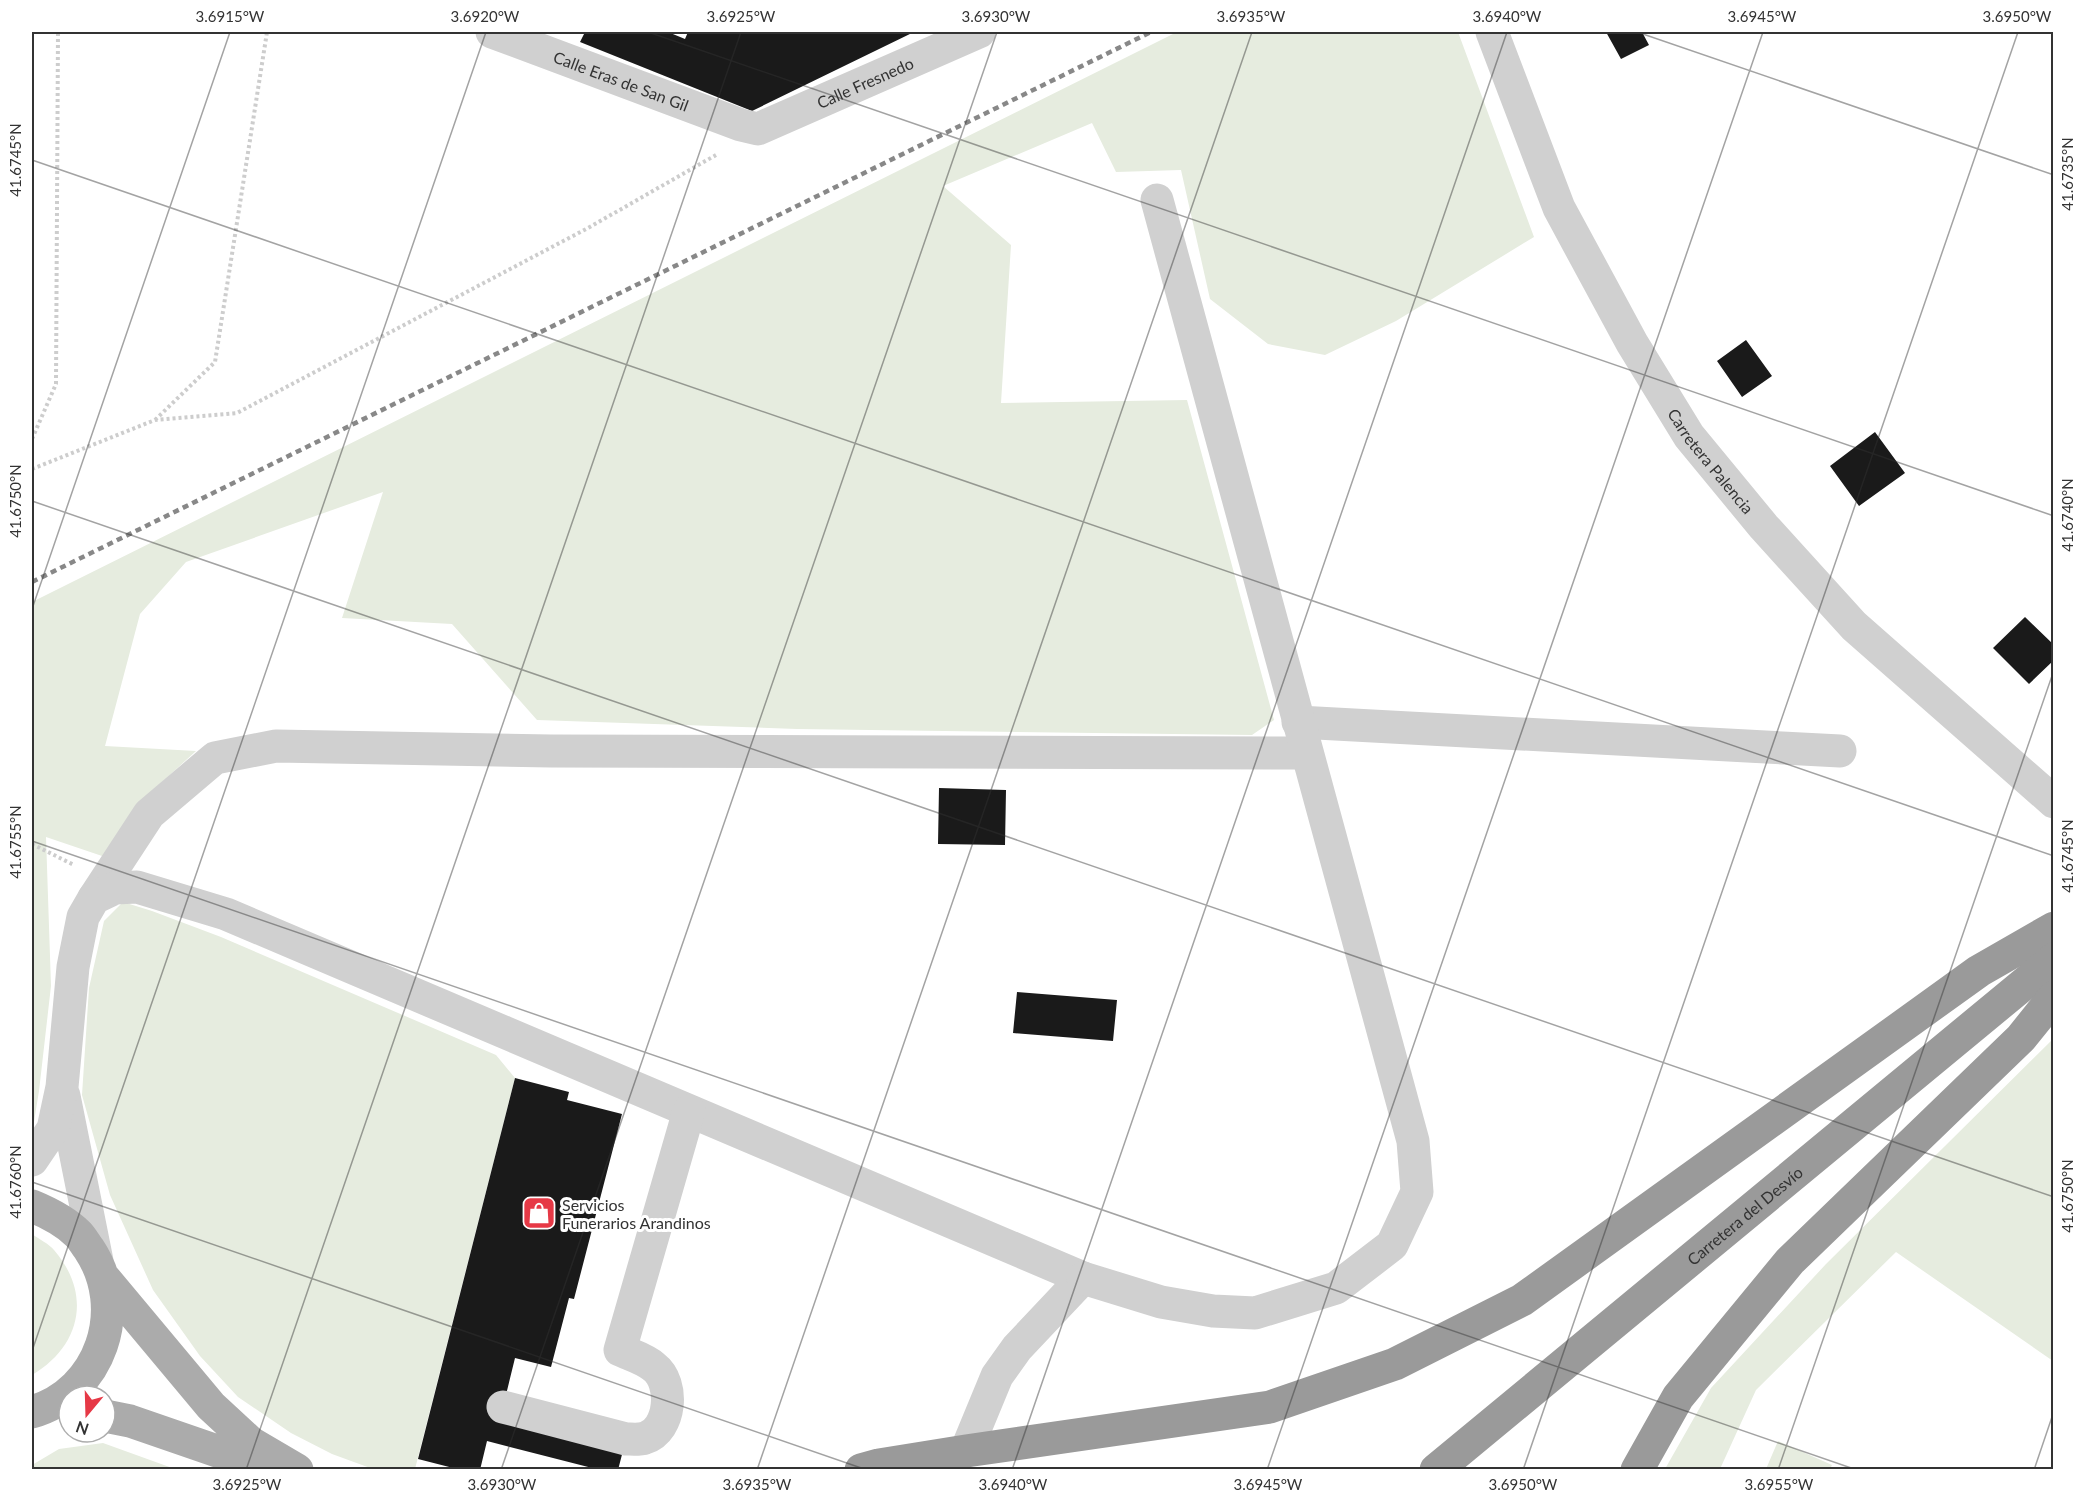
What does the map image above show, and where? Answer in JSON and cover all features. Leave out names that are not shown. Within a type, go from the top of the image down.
[{"type":"highway","points":[[861,1470],[966,1451],[1270,1407],[1395,1364],[1522,1300],[1979,971],[2054,928]]},
{"type":"highway","name":"Carretera del Desvío","points":[[1436,1470],[2054,959]]},
{"type":"highway","points":[[1637,1470],[1678,1397],[1790,1261],[2021,1038],[2054,997]]},
{"type":"main road","points":[[32,1206],[54,1215],[79,1235],[101,1270],[211,1406],[251,1443],[297,1470]]},
{"type":"main road","points":[[43,1411],[73,1390],[92,1367],[104,1339],[108,1308],[101,1270]]},
{"type":"main road","points":[[117,1418],[281,1470]]},
{"type":"street","name":"Calle Eras de San Gil","points":[[492,32],[561,43],[757,128]]},
{"type":"street","name":"Calle Fresnedo","points":[[757,128],[978,32]]},
{"type":"street","name":"Carretera Palencia","points":[[1492,32],[1559,208],[1632,343],[1689,436],[1764,527],[1854,626],[2054,802]]},
{"type":"street","points":[[100,890],[137,887],[226,914],[1083,1278],[1161,1302],[1213,1311],[1255,1313],[1336,1288],[1392,1245],[1417,1192],[1413,1141],[1157,200]]},
{"type":"street","points":[[1298,722],[1840,751]]},
{"type":"street","points":[[32,1160],[53,1129],[62,1087],[74,967],[83,917],[149,814],[215,758],[276,746],[563,751],[1306,753]]},
{"type":"street","points":[[62,1087],[101,1270]]},
{"type":"street","points":[[503,1407],[626,1439],[645,1438],[657,1429],[667,1409],[669,1397],[667,1386],[655,1367],[620,1350],[689,1110]]},
{"type":"street","points":[[966,1451],[997,1376],[1017,1348],[1083,1278]]},
{"type":"path","points":[[32,439],[56,384],[57,32]]},
{"type":"path","points":[[155,420],[215,362],[267,32]]},
{"type":"path","points":[[32,469],[155,420],[237,413],[588,228],[757,128]]},
{"type":"path","points":[[32,844],[100,890]]},
{"type":"shaded area","points":[[1177,32],[1458,32],[1534,237],[1396,321],[1325,355],[1268,344],[1210,299],[1181,170],[1116,172],[1092,123],[943,186],[1011,245],[1001,403],[1187,400],[1274,720],[1252,735],[797,729],[537,720],[452,624],[342,618],[383,492],[186,562],[140,614],[105,746],[196,751],[138,804],[105,857],[46,837],[51,986],[32,1134],[32,602]]},
{"type":"shaded area","points":[[123,902],[221,937],[496,1055],[515,1078],[415,1469],[373,1469],[332,1454],[291,1433],[238,1397],[200,1356],[153,1290],[110,1195],[82,1095],[89,988],[104,921]]},
{"type":"shaded area","points":[[2053,1039],[2053,1361],[1896,1252],[1756,1390],[1720,1469],[1665,1469],[1711,1388],[1826,1264]]},
{"type":"shaded area","points":[[32,1234],[52,1248],[66,1267],[74,1285],[77,1302],[76,1319],[61,1350],[32,1375]]},
{"type":"shaded area","points":[[1778,1441],[1832,1465],[1830,1469],[1766,1469]]},
{"type":"shaded area","points":[[106,1444],[175,1469],[32,1469],[32,1465],[59,1449]]},
{"type":"building","points":[[585,32],[668,32],[685,39],[688,32],[749,34],[755,32],[914,32],[752,111],[580,42]]},
{"type":"building","points":[[1606,32],[1642,32],[1649,45],[1621,59]]},
{"type":"building","points":[[1746,340],[1772,376],[1742,397],[1717,361]]},
{"type":"building","points":[[1875,432],[1905,473],[1859,506],[1830,466]]},
{"type":"building","points":[[2025,617],[2054,645],[2054,660],[2029,684],[1993,648]]},
{"type":"building","points":[[939,788],[1006,790],[1005,845],[938,844]]},
{"type":"building","points":[[1017,992],[1117,1000],[1113,1041],[1013,1033]]},
{"type":"building","name":"Servicios Funerarios Arandinos","points":[[515,1078],[569,1092],[567,1100],[622,1114],[574,1299],[569,1298],[551,1367],[515,1358],[503,1407],[626,1439],[618,1470],[600,1470],[487,1441],[480,1470],[461,1470],[418,1459]]},
{"type":"railway","points":[[32,582],[1151,32]]},
{"type":"place","name":"Servicios Funerarios Arandinos","points":[[539,1213]]}]
